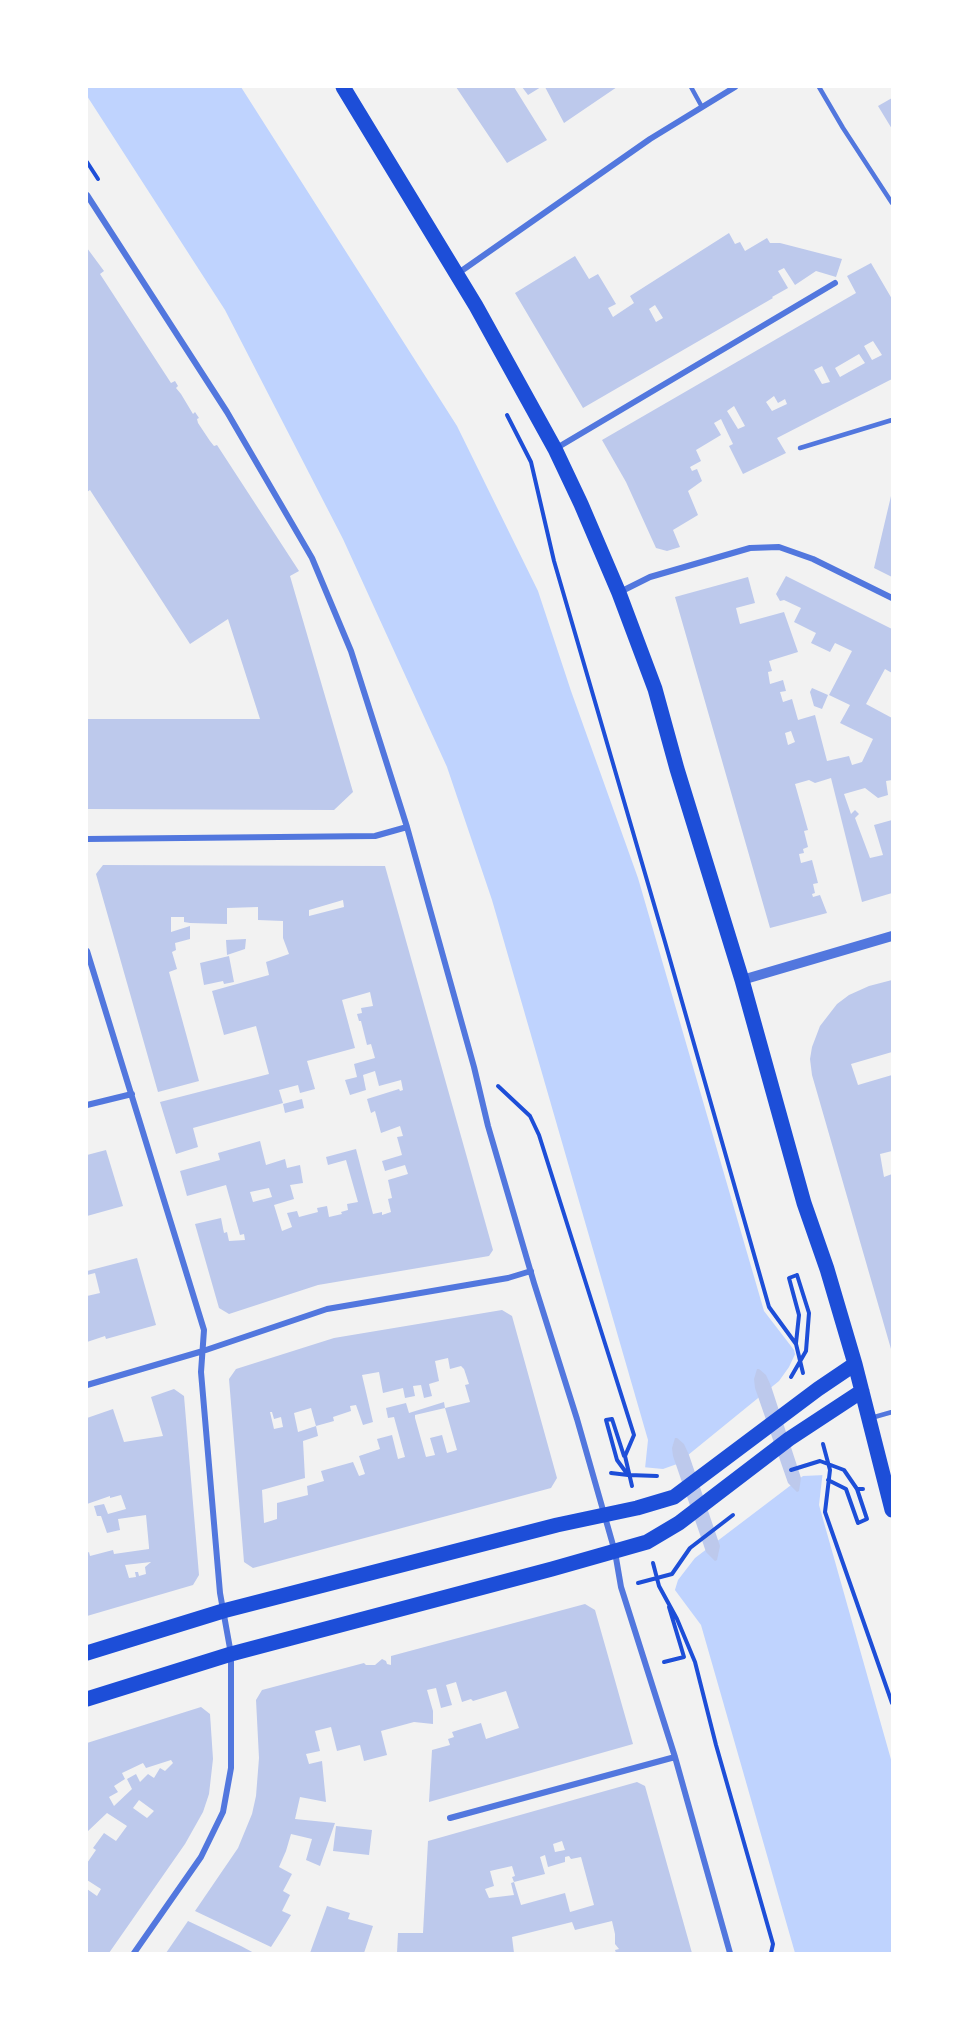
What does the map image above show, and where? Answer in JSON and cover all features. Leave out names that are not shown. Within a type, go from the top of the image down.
[{"type":"main road","points":[[343,87],[457,274],[555,449],[619,593],[655,689],[677,769],[742,980],[804,1203],[827,1269],[855,1364],[892,1510]]},
{"type":"main road","points":[[87,1653],[223,1611],[546,1527],[637,1508],[674,1497],[855,1364]]},
{"type":"main road","points":[[87,1699],[231,1654],[646,1542],[679,1523],[826,1414],[861,1391]]},
{"type":"street","points":[[457,274],[650,139],[735,87]]},
{"type":"street","points":[[87,195],[227,412],[312,558],[351,651],[407,827],[474,1067],[488,1126],[615,1552],[621,1587],[675,1757],[730,1953]]},
{"type":"street","points":[[555,449],[835,283]]},
{"type":"street","points":[[619,593],[651,577],[750,548],[779,547],[813,559],[892,598]]},
{"type":"street","points":[[87,839],[375,836],[407,827]]},
{"type":"street","points":[[742,980],[892,936]]},
{"type":"street","points":[[87,951],[204,1330],[201,1372],[223,1611],[231,1654],[231,1768],[223,1812],[201,1857],[134,1953]]},
{"type":"street","points":[[87,1105],[132,1094]]},
{"type":"street","points":[[87,1385],[203,1351],[327,1309],[508,1278],[531,1271]]},
{"type":"street","points":[[450,1818],[675,1757]]},
{"type":"lane","points":[[691,87],[702,107]]},
{"type":"lane","points":[[819,87],[892,202]]},
{"type":"lane","points":[[800,448],[892,420]]},
{"type":"lane","points":[[868,1419],[892,1412]]},
{"type":"path","points":[[505,412],[531,462],[554,561],[769,1307],[796,1344]]},
{"type":"path","points":[[805,1378],[796,1344],[799,1315],[789,1278],[797,1275],[809,1313],[806,1351]]},
{"type":"path","points":[[593,1478],[611,1473],[628,1475],[617,1460],[606,1420],[612,1419],[625,1456]]},
{"type":"path","points":[[821,1436],[830,1470],[825,1512],[892,1702]]},
{"type":"path","points":[[783,1476],[793,1468],[820,1461],[844,1470]]},
{"type":"path","points":[[828,1480],[846,1490],[858,1523],[867,1519],[857,1490]]},
{"type":"path","points":[[655,1579],[672,1574],[690,1548],[736,1512]]},
{"type":"path","points":[[646,1668],[684,1657],[665,1595]]},
{"type":"water","points":[[87,87],[241,87],[457,426],[538,591],[638,878],[764,1311],[794,1350],[823,1470],[819,1505],[892,1763],[892,1953],[795,1953],[701,1625],[669,1582],[644,1478],[648,1440],[492,900],[447,767],[343,539],[225,310],[87,96]]},
{"type":"pier","points":[[797,1350],[826,1469],[825,1475],[803,1476],[695,1558],[678,1580],[674,1593],[666,1582],[641,1478],[642,1467],[663,1469],[677,1464],[779,1381]]},
{"type":"building","points":[[456,87],[514,87],[547,140],[507,163]]},
{"type":"building","points":[[522,87],[541,87],[528,95]]},
{"type":"building","points":[[545,87],[617,87],[564,123]]},
{"type":"building","points":[[892,98],[892,129],[878,106]]},
{"type":"building","points":[[729,233],[735,244],[740,242],[745,251],[767,238],[770,243],[780,243],[842,259],[836,277],[816,271],[795,285],[784,268],[778,271],[788,288],[583,408],[515,293],[575,256],[589,279],[598,274],[616,304],[608,308],[613,317],[634,303],[630,296]],"holes":[[[655,305],[663,318],[656,322],[649,309]]]},
{"type":"building","points":[[87,248],[104,271],[100,274],[171,383],[175,381],[178,386],[176,388],[193,414],[195,412],[199,418],[198,423],[214,446],[217,445],[299,571],[290,576],[353,792],[334,810],[87,809],[87,719],[260,719],[228,619],[190,644],[90,490],[87,492]]},
{"type":"building","points":[[871,263],[892,299],[892,379],[777,438],[786,453],[743,474],[729,446],[733,444],[721,419],[714,423],[721,435],[696,450],[701,461],[690,467],[692,471],[697,469],[702,481],[688,491],[698,515],[673,530],[680,547],[667,551],[656,548],[626,482],[602,440],[856,293],[847,276]],"holes":[[[873,341],[882,355],[872,360],[864,346]],[[859,354],[865,363],[840,377],[835,368]],[[822,366],[830,382],[822,384],[814,370]],[[774,396],[778,403],[785,399],[787,404],[772,411],[766,402]],[[734,406],[745,426],[738,429],[727,411]]]},
{"type":"building","points":[[892,496],[892,577],[874,568]]},
{"type":"building","points":[[786,576],[892,629],[892,673],[885,669],[866,704],[892,718],[892,780],[886,781],[888,795],[878,798],[865,788],[844,794],[851,814],[855,810],[859,814],[855,818],[870,858],[883,855],[874,825],[892,820],[892,893],[862,902],[831,778],[815,783],[809,780],[795,784],[808,830],[804,831],[808,847],[803,849],[804,853],[799,854],[801,863],[812,860],[818,883],[813,884],[815,893],[812,894],[813,897],[820,895],[827,913],[770,928],[675,597],[748,577],[755,603],[736,608],[740,624],[784,612],[798,652],[769,661],[772,671],[768,672],[770,684],[783,680],[786,691],[780,692],[783,702],[792,699],[798,720],[815,715],[827,761],[849,756],[852,765],[862,762],[873,739],[840,723],[850,705],[829,695],[852,651],[835,643],[830,652],[811,643],[816,633],[794,622],[801,608],[784,600],[780,601],[776,594]],"holes":[[[791,731],[795,742],[788,745],[785,733]]]},
{"type":"building","points":[[812,688],[828,695],[822,709],[814,706],[810,692]]},
{"type":"building","points":[[103,865],[385,866],[493,1250],[489,1256],[318,1285],[229,1314],[219,1308],[195,1224],[221,1218],[224,1233],[227,1232],[229,1241],[245,1240],[244,1234],[240,1235],[226,1185],[187,1196],[180,1171],[220,1160],[218,1153],[260,1141],[266,1165],[285,1159],[287,1168],[300,1165],[303,1183],[290,1185],[294,1199],[274,1205],[282,1231],[292,1227],[287,1213],[297,1211],[299,1217],[318,1212],[317,1208],[327,1206],[329,1217],[342,1214],[341,1212],[348,1210],[347,1204],[358,1202],[346,1160],[328,1165],[326,1157],[356,1149],[373,1214],[382,1212],[382,1215],[391,1212],[388,1199],[392,1198],[388,1180],[408,1174],[405,1165],[385,1171],[382,1161],[402,1155],[397,1137],[403,1136],[400,1126],[381,1133],[375,1111],[371,1113],[367,1099],[399,1089],[403,1090],[401,1080],[379,1086],[375,1071],[363,1075],[366,1090],[350,1095],[345,1080],[357,1077],[354,1064],[375,1058],[371,1044],[367,1045],[357,1014],[362,1013],[361,1008],[373,1006],[370,992],[342,1000],[355,1048],[307,1061],[315,1089],[300,1093],[298,1085],[279,1090],[283,1103],[193,1128],[198,1147],[176,1154],[160,1102],[269,1074],[256,1026],[224,1035],[212,991],[269,975],[266,962],[289,954],[283,938],[283,921],[258,920],[258,907],[227,908],[227,924],[190,923],[184,922],[184,917],[171,917],[171,932],[190,926],[190,939],[175,943],[176,950],[172,952],[177,969],[169,972],[199,1081],[158,1092],[96,874]],"holes":[[[343,900],[344,907],[309,916],[309,910]],[[269,1188],[272,1197],[253,1202],[250,1192]]]},
{"type":"building","points":[[246,939],[245,949],[227,955],[226,940]]},
{"type":"building","points":[[229,956],[234,982],[224,984],[223,981],[204,985],[200,963]]},
{"type":"building","points":[[892,980],[892,1052],[851,1064],[858,1085],[892,1075],[892,1151],[880,1154],[884,1177],[892,1174],[891,1349],[812,1075],[810,1059],[820,1026],[837,1004],[849,995],[869,986]]},
{"type":"building","points":[[302,1099],[304,1108],[285,1113],[283,1104]]},
{"type":"building","points":[[106,1150],[123,1206],[87,1216],[87,1155]]},
{"type":"building","points":[[137,1258],[156,1325],[87,1342],[87,1296],[100,1293],[95,1273],[87,1275],[87,1271]]},
{"type":"building","points":[[502,1310],[512,1316],[557,1478],[551,1488],[253,1568],[244,1562],[229,1379],[236,1369],[334,1338]],"holes":[[[448,1358],[450,1369],[461,1366],[464,1369],[469,1384],[465,1385],[470,1402],[445,1408],[444,1402],[409,1413],[406,1403],[386,1408],[388,1418],[394,1417],[405,1457],[398,1459],[392,1435],[377,1439],[380,1449],[359,1456],[365,1474],[359,1476],[353,1462],[321,1471],[324,1481],[307,1486],[308,1495],[277,1503],[277,1519],[264,1523],[262,1490],[305,1478],[303,1441],[318,1436],[316,1426],[334,1421],[333,1417],[351,1411],[350,1406],[356,1405],[363,1425],[373,1422],[362,1375],[379,1372],[383,1393],[403,1388],[405,1398],[415,1396],[413,1386],[421,1385],[424,1398],[432,1396],[429,1384],[439,1381],[435,1361]],[[311,1408],[316,1426],[298,1432],[294,1413]],[[445,1408],[457,1450],[447,1453],[442,1435],[430,1438],[435,1455],[426,1457],[415,1415]],[[270,1412],[274,1419],[281,1417],[283,1427],[274,1429]]]},
{"type":"building","points":[[757,1369],[766,1375],[771,1386],[801,1478],[797,1492],[788,1483],[755,1388],[754,1379]]},
{"type":"building","points":[[174,1389],[184,1396],[199,1575],[193,1585],[87,1616],[87,1553],[89,1552],[90,1556],[113,1550],[114,1554],[149,1549],[149,1547],[146,1515],[118,1519],[120,1530],[107,1533],[101,1516],[97,1516],[94,1506],[104,1504],[108,1514],[126,1509],[121,1495],[110,1498],[110,1496],[87,1504],[87,1418],[113,1409],[124,1442],[163,1436],[151,1397]],"holes":[[[151,1562],[145,1567],[146,1574],[139,1576],[138,1572],[135,1572],[136,1577],[129,1578],[125,1565]]]},
{"type":"building","points":[[675,1438],[684,1444],[689,1455],[720,1546],[715,1561],[706,1552],[673,1456],[672,1448]]},
{"type":"building","points":[[585,1604],[595,1610],[633,1744],[429,1802],[432,1750],[450,1745],[448,1739],[454,1737],[452,1732],[481,1723],[486,1739],[519,1728],[506,1691],[462,1702],[456,1682],[446,1685],[452,1705],[441,1708],[436,1688],[427,1690],[433,1711],[433,1724],[414,1722],[381,1731],[387,1755],[364,1761],[360,1745],[337,1751],[331,1727],[315,1731],[320,1751],[306,1754],[309,1764],[322,1761],[326,1802],[300,1797],[295,1819],[335,1823],[320,1866],[306,1860],[312,1839],[291,1834],[279,1867],[292,1874],[283,1891],[290,1895],[282,1911],[291,1915],[271,1947],[195,1911],[238,1848],[252,1814],[259,1758],[256,1700],[262,1690],[364,1663],[375,1665],[382,1659],[391,1665],[391,1656]]},
{"type":"building","points":[[201,1707],[210,1714],[213,1759],[209,1794],[203,1812],[185,1844],[109,1953],[87,1953],[87,1889],[97,1896],[101,1889],[87,1880],[87,1863],[96,1850],[93,1848],[104,1833],[116,1841],[127,1826],[107,1813],[87,1832],[87,1743]],"holes":[[[171,1760],[173,1763],[165,1771],[160,1768],[154,1778],[148,1774],[140,1782],[136,1774],[127,1779],[132,1789],[114,1806],[109,1797],[118,1792],[114,1786],[125,1779],[122,1773],[143,1763],[146,1768]],[[139,1800],[154,1811],[147,1818],[133,1808]]]},
{"type":"building","points":[[637,1782],[645,1786],[692,1953],[616,1953],[615,1950],[619,1949],[615,1944],[612,1921],[575,1930],[572,1922],[512,1937],[514,1953],[397,1953],[398,1933],[423,1933],[428,1841]],"holes":[[[562,1841],[565,1850],[555,1852],[553,1844]],[[545,1855],[548,1867],[565,1862],[565,1857],[569,1856],[571,1859],[581,1857],[594,1905],[570,1912],[565,1893],[521,1905],[514,1882],[545,1874],[540,1857]],[[512,1866],[515,1876],[512,1877],[514,1882],[511,1883],[514,1895],[489,1898],[485,1889],[494,1886],[490,1871]]]},
{"type":"building","points":[[336,1826],[372,1830],[369,1855],[333,1851]]},
{"type":"building","points":[[327,1906],[350,1913],[348,1919],[373,1926],[364,1953],[310,1953]]},
{"type":"building","points":[[188,1921],[241,1946],[254,1953],[166,1953]]}]
